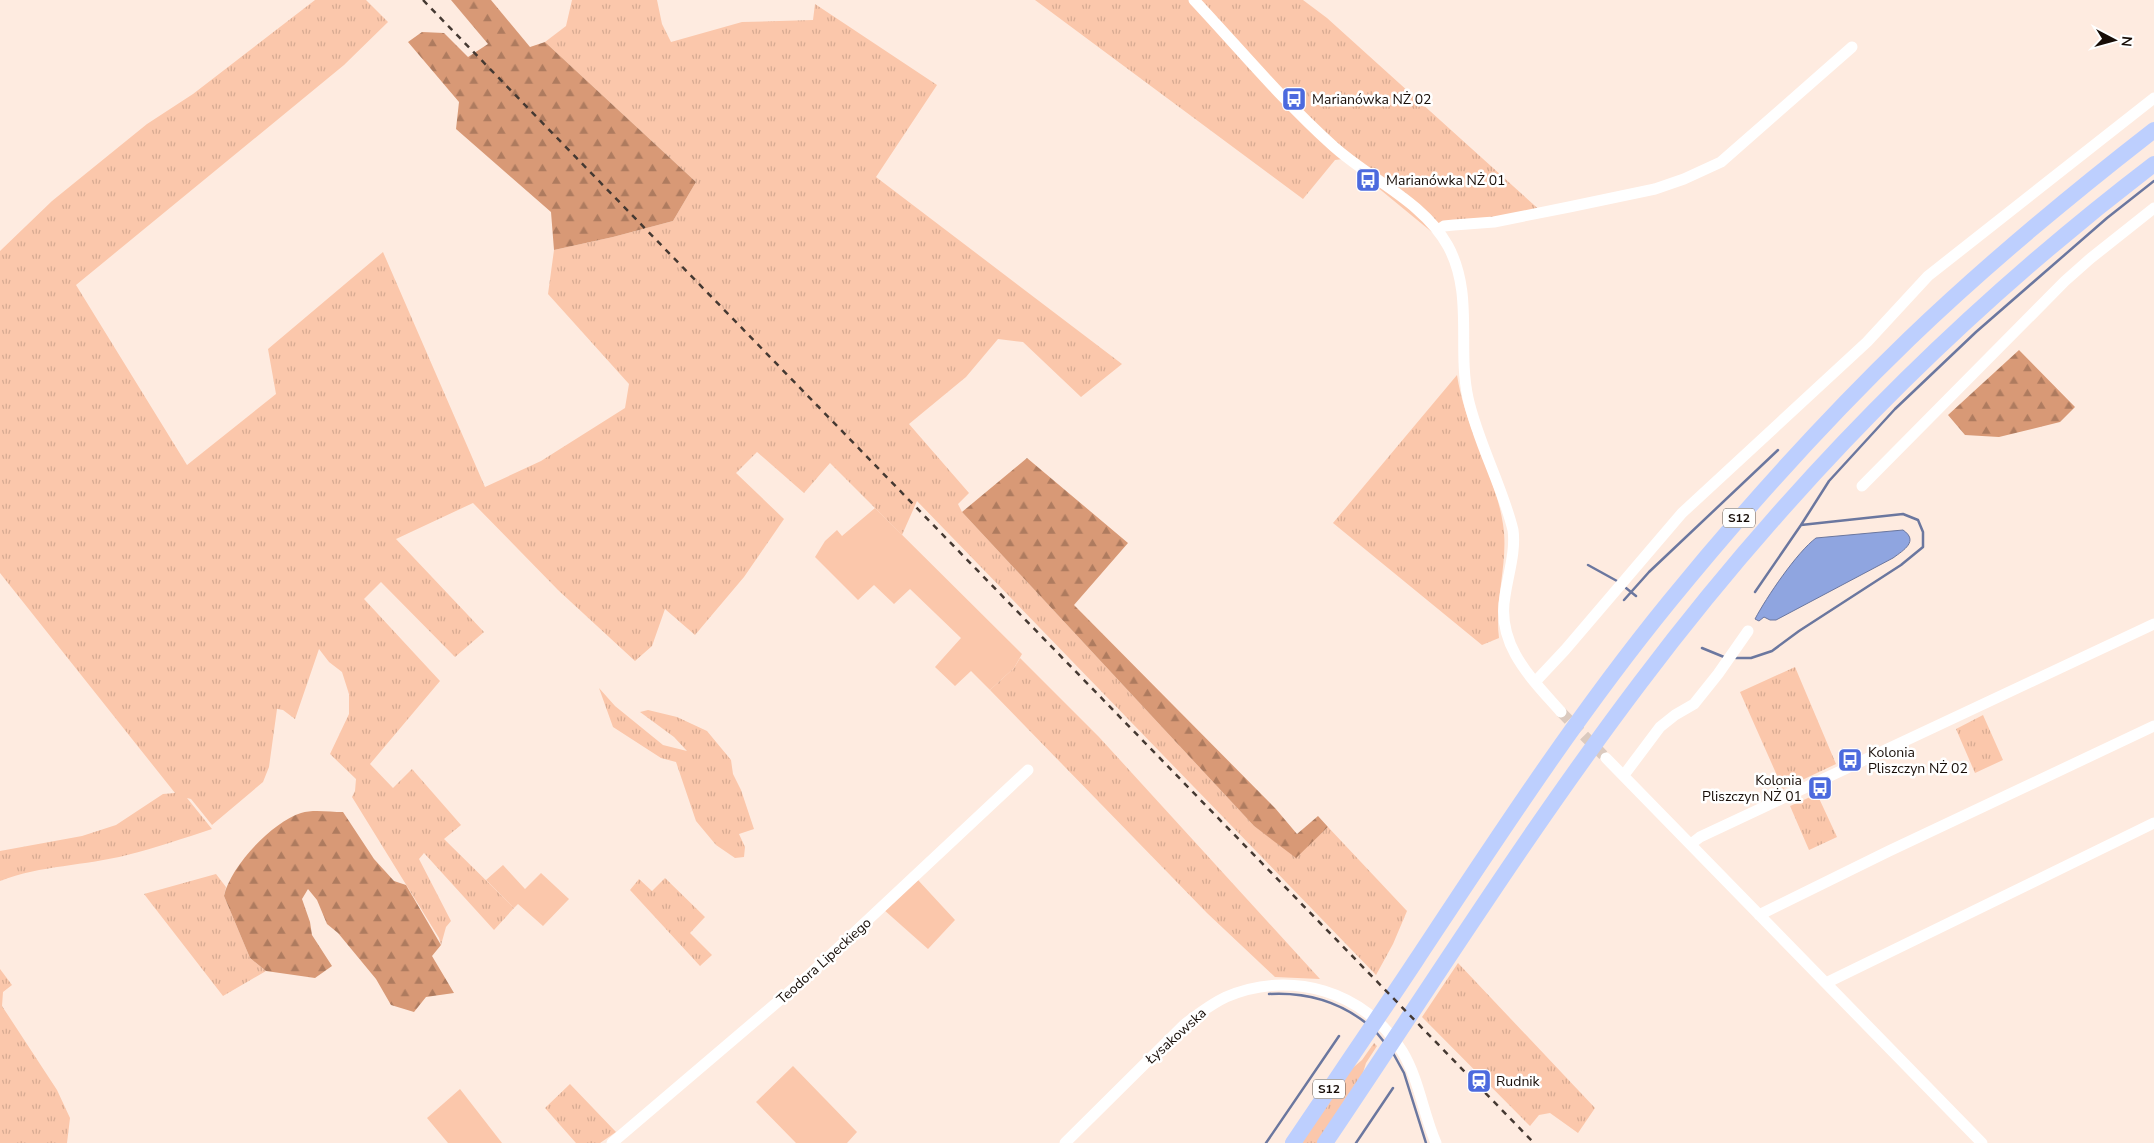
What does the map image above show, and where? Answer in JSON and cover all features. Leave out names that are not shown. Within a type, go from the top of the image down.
[{"type":"highway","name":"S12","points":[[1293,1143],[1476,870],[1590,706],[1669,603],[1753,502],[1844,404],[1924,325],[2059,205],[2154,130]]},
{"type":"highway","name":"S12","points":[[1325,1143],[1556,799],[1612,721],[1694,614],[1775,517],[1866,418],[1963,325],[2058,241],[2154,164]]},
{"type":"street","points":[[1194,0],[1325,139],[1410,204],[1438,230],[1451,252],[1461,278],[1464,303],[1464,367],[1468,399],[1513,530],[1513,547],[1503,606],[1504,626],[1516,658],[1561,712]]},
{"type":"street","points":[[1438,230],[1444,226],[1494,222],[1569,207],[1655,189],[1684,179],[1721,162],[1852,47]]},
{"type":"street","points":[[1535,682],[1565,650],[1682,513],[1867,342],[1928,276],[2154,98]]},
{"type":"street","points":[[1862,486],[2065,282],[2091,258],[2154,208]]},
{"type":"street","points":[[1691,844],[1706,834],[2154,624]]},
{"type":"street","points":[[1624,775],[1660,727],[1675,715],[1694,704],[1748,631]]},
{"type":"street","points":[[1759,915],[1889,851],[2154,726]]},
{"type":"street","points":[[1606,758],[1982,1143]]},
{"type":"street","name":"Teodora Lipeckiego","points":[[612,1143],[808,976],[1028,770]]},
{"type":"street","points":[[1826,983],[2154,823]]},
{"type":"street","name":"Łysakowska","points":[[1065,1143],[1186,1024],[1206,1008],[1227,997],[1249,989],[1284,984],[1306,986],[1336,994],[1364,1010],[1384,1027],[1408,1062],[1436,1143]]},
{"type":"green space","points":[[315,0],[366,0],[388,22],[344,65],[76,285],[187,465],[276,394],[268,349],[383,252],[485,487],[541,461],[625,408],[629,384],[548,294],[554,250],[673,221],[696,182],[545,42],[566,26],[572,0],[657,0],[662,24],[671,42],[742,22],[813,20],[815,4],[937,85],[876,177],[1122,364],[1081,397],[1023,342],[998,339],[966,377],[909,424],[969,493],[958,504],[962,512],[1254,826],[1296,857],[1328,827],[1407,911],[1393,944],[1376,975],[917,501],[902,535],[830,463],[804,493],[757,452],[736,473],[784,519],[744,577],[695,635],[665,609],[652,646],[635,661],[558,590],[473,503],[396,539],[484,632],[455,657],[381,582],[364,599],[440,681],[370,764],[393,788],[412,769],[461,825],[444,839],[514,908],[494,930],[424,853],[419,859],[451,921],[446,927],[441,945],[439,938],[352,797],[355,791],[356,779],[330,754],[349,714],[349,694],[342,672],[329,662],[319,649],[295,719],[283,710],[277,709],[269,767],[263,782],[212,825],[191,799],[187,798],[212,829],[111,859],[31,872],[0,881],[0,851],[82,836],[116,825],[163,794],[175,793],[0,573],[0,251],[52,201],[147,124],[193,94]]},
{"type":"green space","points":[[451,0],[491,0],[530,47],[545,42],[696,182],[673,221],[554,250],[551,212],[456,129],[459,102],[408,42],[422,32],[444,33],[468,57],[488,44]]},
{"type":"green space","points":[[1035,0],[1303,0],[1327,18],[1544,214],[1433,233],[1343,159],[1335,160],[1303,199]]},
{"type":"green space","points":[[2019,350],[2075,407],[2060,422],[1999,437],[1965,435],[1948,415]]},
{"type":"green space","points":[[1457,375],[1466,413],[1494,487],[1503,524],[1504,552],[1498,610],[1499,638],[1482,645],[1333,523]]},
{"type":"green space","points":[[1027,458],[1128,543],[1074,605],[1275,808],[1297,834],[1318,816],[1328,827],[1296,858],[1254,826],[962,512]]},
{"type":"green space","points":[[875,508],[1022,654],[1014,668],[990,690],[971,671],[955,686],[935,667],[961,638],[910,589],[894,604],[874,585],[858,600],[815,557],[825,541],[837,530],[842,536]]},
{"type":"green space","points":[[1020,658],[1099,737],[1320,979],[1275,977],[1207,913],[990,690],[1014,668]]},
{"type":"green space","points":[[1795,667],[1836,764],[1783,789],[1740,692]]},
{"type":"green space","points":[[599,688],[615,706],[663,745],[687,751],[674,737],[640,712],[648,710],[677,717],[707,731],[731,760],[733,774],[741,790],[754,829],[739,834],[745,847],[744,857],[735,858],[716,845],[696,821],[676,762],[661,758],[613,727]]},
{"type":"green space","points":[[1983,715],[2003,760],[1975,773],[1956,729]]},
{"type":"green space","points":[[1817,794],[1837,837],[1809,850],[1790,806]]},
{"type":"green space","points":[[311,811],[343,812],[374,859],[394,881],[406,885],[441,945],[432,956],[454,993],[426,997],[414,1012],[391,1005],[376,979],[338,933],[327,924],[317,900],[308,889],[302,899],[310,922],[312,935],[332,966],[315,978],[266,971],[250,958],[224,896],[234,872],[243,859],[265,836],[290,818]]},
{"type":"green space","points":[[503,865],[525,889],[541,873],[569,899],[543,926],[518,904],[514,908],[486,880]]},
{"type":"green space","points":[[216,874],[226,887],[224,896],[250,958],[266,971],[223,996],[144,894]]},
{"type":"green space","points":[[665,878],[705,917],[690,933],[712,955],[700,966],[630,890],[639,879],[652,891]]},
{"type":"green space","points":[[918,880],[955,920],[928,949],[883,909]]},
{"type":"green space","points":[[1458,963],[1595,1108],[1578,1133],[1550,1113],[1539,1115],[1530,1126],[1422,1017]]},
{"type":"green space","points":[[0,969],[12,985],[3,992],[2,1006],[57,1090],[70,1118],[67,1143],[0,1143]]},
{"type":"green space","points":[[1374,1043],[1377,1046],[1366,1063],[1361,1079],[1318,1143],[1301,1143],[1349,1071],[1362,1060]]},
{"type":"green space","points":[[793,1066],[857,1132],[847,1143],[796,1143],[756,1102]]},
{"type":"green space","points":[[570,1084],[616,1132],[600,1143],[576,1143],[545,1108]]},
{"type":"green space","points":[[460,1089],[502,1143],[448,1143],[427,1118]]},
{"type":"water","points":[[1903,530],[1908,534],[1910,542],[1905,549],[1893,558],[1776,620],[1764,617],[1759,621],[1755,619],[1766,599],[1791,564],[1816,538]]},
{"type":"waterway","points":[[1755,592],[1829,481],[1895,409],[1976,332],[2107,218],[2154,181]]},
{"type":"waterway","points":[[1624,600],[1649,572],[1778,450]]},
{"type":"waterway","points":[[1736,658],[1751,658],[1772,651],[1799,631],[1901,565],[1923,547],[1923,532],[1918,520],[1903,514],[1801,525]]},
{"type":"waterway","points":[[1588,565],[1617,581]]},
{"type":"waterway","points":[[1626,588],[1636,596]]},
{"type":"waterway","points":[[1702,648],[1724,657]]},
{"type":"waterway","points":[[1269,994],[1308,996],[1320,999],[1344,1009],[1366,1023]]},
{"type":"waterway","points":[[1376,1032],[1385,1043]]},
{"type":"waterway","points":[[1266,1143],[1339,1036]]},
{"type":"waterway","points":[[1393,1053],[1404,1073],[1426,1143]]},
{"type":"waterway","points":[[1356,1143],[1393,1088]]},
{"type":"tunnel","points":[[1561,712],[1606,758]]},
{"type":"railway","points":[[423,0],[1534,1143]]},
{"type":"place","name":"Marianówka NŻ 02","points":[[1294,99]]},
{"type":"place","name":"Marianówka NŻ 01","points":[[1368,180]]},
{"type":"place","name":"Kolonia Pliszczyn NŻ 02","points":[[1850,760]]},
{"type":"place","name":"Kolonia Pliszczyn NŻ 01","points":[[1820,788]]},
{"type":"place","name":"Rudnik","points":[[1479,1081]]}]
